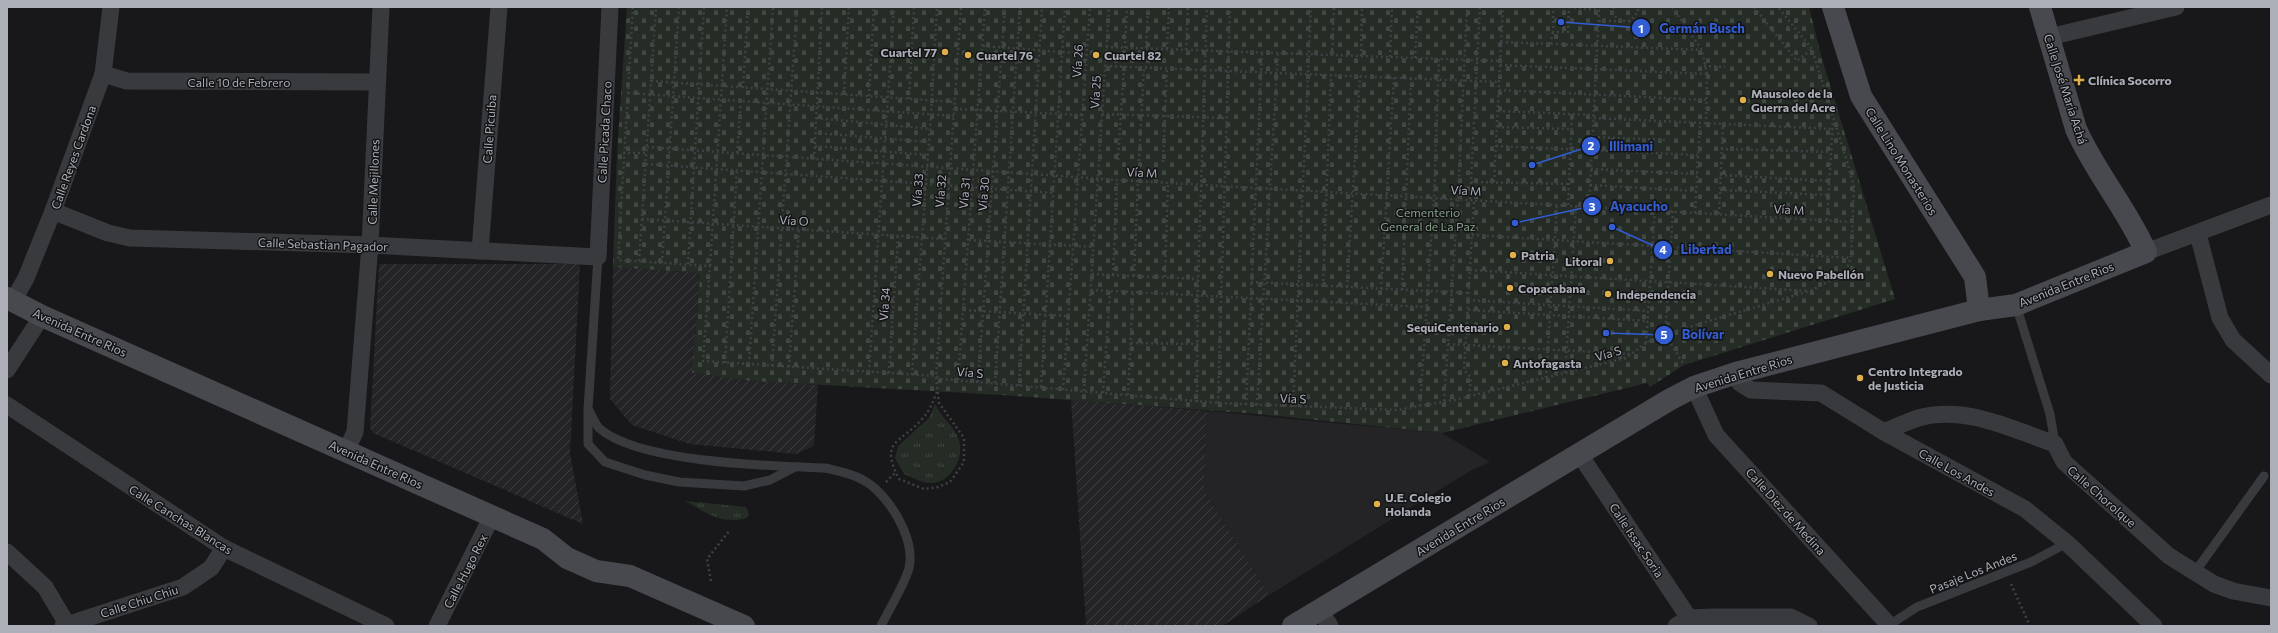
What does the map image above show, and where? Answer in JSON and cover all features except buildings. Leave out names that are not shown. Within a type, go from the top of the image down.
[{"type":"main road","name":"Calle Lino Monasterios","points":[[1833,7],[1861,96],[1975,277],[1979,310]]},
{"type":"main road","name":"Calle José María Achá","points":[[2040,7],[2076,129],[2084,147],[2139,235],[2146,252]]},
{"type":"main road","name":"Avenida Entre Rios","points":[[1293,626],[1325,618],[1580,454],[1669,400],[1694,387],[1736,373],[1979,310],[2016,305],[2146,252]]},
{"type":"main road","name":"Avenida Entre Rios","points":[[10,300],[42,316],[543,539],[566,558],[588,568],[596,571],[630,576],[744,626]]},
{"type":"street","name":"Calle Reyes Cardona","points":[[10,300],[26,278],[53,211],[103,74],[111,7]]},
{"type":"street","name":"Calle Mejillones","points":[[346,451],[355,432],[370,245],[381,7]]},
{"type":"street","name":"Calle Picuiba","points":[[480,251],[499,7]]},
{"type":"street","name":"Calle Picada Chaco","points":[[598,257],[610,7]]},
{"type":"street","points":[[2049,37],[2176,7]]},
{"type":"street","name":"Calle 10 de Febrero","points":[[103,74],[128,81],[377,82]]},
{"type":"street","points":[[2146,252],[2198,234],[2271,205]]},
{"type":"street","name":"Calle Sebastian Pagador","points":[[53,211],[108,233],[130,238],[370,245],[598,257]]},
{"type":"street","points":[[2198,234],[2220,318],[2233,340],[2271,375]]},
{"type":"street","points":[[7,370],[42,316]]},
{"type":"street","name":"Calle Los Andes","points":[[1736,373],[1740,383],[1751,390],[1821,392],[1884,432],[2024,509],[2067,543],[2154,626]]},
{"type":"street","name":"Calle Diez de Medina","points":[[1694,387],[1716,435],[1890,625]]},
{"type":"street","name":"Calle Canchas Blancas","points":[[7,406],[224,548],[386,626]]},
{"type":"street","points":[[1884,432],[1919,418],[1948,414],[1971,415],[2055,444]]},
{"type":"street","name":"Calle Chorolque","points":[[2055,444],[2064,462],[2170,556],[2214,584],[2233,591],[2271,598]]},
{"type":"street","name":"Calle Issac Soria","points":[[1580,454],[1685,623]]},
{"type":"street","name":"Calle Hugo Rex","points":[[437,626],[492,516]]},
{"type":"street","name":"Calle Chiu Chiu","points":[[65,625],[183,587],[211,568],[224,548]]},
{"type":"street","points":[[7,552],[45,587],[65,625]]},
{"type":"street","points":[[1685,623],[1791,617],[1809,626]]},
{"type":"lane","points":[[598,257],[588,410],[588,444],[605,462],[645,475],[679,482],[744,486],[770,480],[795,467]]},
{"type":"lane","points":[[2016,305],[2050,414],[2055,444]]},
{"type":"lane","points":[[588,410],[599,427],[618,439],[663,454],[795,467],[825,468],[846,472],[864,480],[886,500],[901,521],[908,542],[909,567],[881,626]]},
{"type":"lane","points":[[2195,572],[2264,476]]},
{"type":"lane","name":"Pasaje Los Andes","points":[[1890,625],[1917,607],[2006,572],[2067,543]]},
{"type":"path","points":[[633,7],[618,260],[710,266],[727,7]]},
{"type":"path","points":[[639,261],[656,7]]},
{"type":"path","points":[[662,262],[679,7]]},
{"type":"path","points":[[688,264],[704,7]]},
{"type":"path","points":[[743,88],[748,7]]},
{"type":"path","points":[[749,364],[772,7]]},
{"type":"path","points":[[772,366],[788,157],[797,7]]},
{"type":"path","points":[[814,159],[822,7]]},
{"type":"path","points":[[844,94],[849,7]]},
{"type":"path","points":[[869,96],[874,7]]},
{"type":"path","points":[[869,372],[894,7]]},
{"type":"path","points":[[909,99],[914,7]]},
{"type":"path","name":"Vía 33","points":[[912,375],[932,100],[937,7]]},
{"type":"path","name":"Vía 32","points":[[937,392],[936,376],[961,7]]},
{"type":"path","name":"Vía 31","points":[[958,380],[975,170],[985,7]]},
{"type":"path","name":"Vía 30","points":[[978,382],[1005,7]]},
{"type":"path","points":[[995,384],[1015,112],[1020,7]]},
{"type":"path","points":[[1019,386],[1042,7]]},
{"type":"path","points":[[1041,387],[1065,7]]},
{"type":"path","name":"Vía 26","points":[[1063,390],[1090,7]]},
{"type":"path","name":"Vía 25","points":[[1084,391],[1109,7]]},
{"type":"path","points":[[1125,48],[1127,7]]},
{"type":"path","points":[[1146,48],[1148,7]]},
{"type":"path","points":[[1167,49],[1169,7]]},
{"type":"path","points":[[1186,50],[1188,7]]},
{"type":"path","points":[[1197,402],[1198,278],[1207,7]]},
{"type":"path","points":[[1218,403],[1230,7]]},
{"type":"path","points":[[1294,407],[1311,7]]},
{"type":"path","points":[[1332,55],[1334,7]]},
{"type":"path","points":[[1361,56],[1362,7]]},
{"type":"path","points":[[1390,57],[1392,7]]},
{"type":"path","points":[[1415,58],[1418,7]]},
{"type":"path","points":[[1444,401],[1458,199],[1467,7]]},
{"type":"path","points":[[1469,396],[1470,378],[1464,370],[1472,235],[1471,182],[1480,7]]},
{"type":"path","points":[[1494,182],[1503,7]]},
{"type":"path","points":[[1550,44],[1553,32],[1553,7],[1600,10],[1589,207]]},
{"type":"path","points":[[1553,32],[1568,32],[1569,7]]},
{"type":"path","points":[[1614,7],[1614,14],[1620,21]]},
{"type":"path","points":[[1599,21],[1630,21],[1638,12],[1638,7]]},
{"type":"path","points":[[1672,7],[1702,50],[1706,74],[1706,123]]},
{"type":"path","points":[[1754,7],[1797,61],[1812,49]]},
{"type":"path","points":[[1472,235],[1851,258],[1854,187],[1812,49],[1778,7]]},
{"type":"path","points":[[1501,42],[1702,50]]},
{"type":"path","points":[[983,46],[1087,54]]},
{"type":"path","points":[[1106,47],[1500,61]]},
{"type":"path","points":[[1246,405],[1262,52]]},
{"type":"path","points":[[1257,405],[1278,53]]},
{"type":"path","points":[[1420,406],[1434,197],[1439,59]]},
{"type":"path","points":[[1500,65],[1706,74]]},
{"type":"path","points":[[1105,66],[1499,82]]},
{"type":"path","points":[[1704,66],[1725,67]]},
{"type":"path","points":[[1118,160],[1124,67]]},
{"type":"path","points":[[1139,161],[1144,68]]},
{"type":"path","points":[[1163,162],[1167,68]]},
{"type":"path","points":[[1323,286],[1331,75]]},
{"type":"path","points":[[1347,287],[1360,76]]},
{"type":"path","points":[[1381,289],[1394,78]]},
{"type":"path","points":[[1402,290],[1411,78]]},
{"type":"path","points":[[651,81],[955,102]]},
{"type":"path","points":[[1498,90],[1707,100]]},
{"type":"path","points":[[628,93],[954,116]]},
{"type":"path","points":[[737,153],[741,101]]},
{"type":"path","points":[[955,109],[1083,115]]},
{"type":"path","points":[[1498,111],[1833,129]]},
{"type":"path","points":[[1102,114],[1227,118]]},
{"type":"path","points":[[1568,205],[1572,114]]},
{"type":"path","points":[[816,118],[930,129]]},
{"type":"path","points":[[1827,220],[1833,120]]},
{"type":"path","points":[[1695,213],[1700,123]]},
{"type":"path","points":[[1719,214],[1723,124]]},
{"type":"path","points":[[1497,127],[1571,129]]},
{"type":"path","points":[[815,133],[929,142]]},
{"type":"path","points":[[1593,137],[1666,140]]},
{"type":"path","points":[[815,146],[928,155]]},
{"type":"path","points":[[1496,146],[1698,155]]},
{"type":"path","name":"Vía M","points":[[647,147],[1078,178],[1472,199],[1852,222]]},
{"type":"path","points":[[1721,148],[1831,152]]},
{"type":"path","points":[[603,152],[646,153]]},
{"type":"path","points":[[646,164],[1053,193]]},
{"type":"path","points":[[1591,169],[1697,174]]},
{"type":"path","points":[[725,363],[737,170]]},
{"type":"path","points":[[1720,175],[1829,181]]},
{"type":"path","points":[[1113,275],[1117,180]]},
{"type":"path","points":[[1134,276],[1138,181]]},
{"type":"path","points":[[1471,182],[1569,184]]},
{"type":"path","points":[[1165,277],[1168,183]]},
{"type":"path","points":[[1590,185],[1696,191]]},
{"type":"path","points":[[1720,190],[1828,195]]},
{"type":"path","points":[[1546,378],[1558,204]]},
{"type":"path","points":[[1565,374],[1576,206]]},
{"type":"path","points":[[1646,343],[1655,210]]},
{"type":"path","points":[[1673,211],[1665,334],[1684,365]]},
{"type":"path","name":"Vía O","points":[[642,219],[945,239]]},
{"type":"path","points":[[789,367],[799,229]]},
{"type":"path","name":"Vía 34","points":[[889,373],[898,236]]},
{"type":"path","points":[[969,240],[1094,247]]},
{"type":"path","name":"Vía S","points":[[710,266],[703,361],[936,376],[995,384],[1197,402],[1397,410],[1469,396],[1565,374],[1626,358],[1646,343],[1665,334],[1810,291],[1839,276],[1847,268],[1851,258]]},
{"type":"path","points":[[1470,270],[1810,291]]},
{"type":"path","points":[[1092,274],[1198,278]]},
{"type":"path","points":[[1252,282],[1468,293]]},
{"type":"path","points":[[1091,290],[1427,307]]},
{"type":"path","points":[[1103,393],[1110,291]]},
{"type":"path","points":[[1128,395],[1133,292]]},
{"type":"path","points":[[1468,300],[1648,311]]},
{"type":"path","points":[[964,310],[1068,316]]},
{"type":"path","points":[[1468,310],[1648,321]]},
{"type":"path","points":[[1131,343],[1198,344]]},
{"type":"path","points":[[1448,344],[1632,354]]},
{"type":"path","points":[[937,392],[939,403],[964,438],[964,462],[950,482],[938,487],[924,489],[899,479],[892,466],[891,452],[895,441],[922,420],[930,410],[937,392]]},
{"type":"path","points":[[711,581],[706,560],[730,530]]},
{"type":"path","points":[[2006,572],[2030,626]]},
{"type":"shaded area","points":[[379,264],[580,264],[570,453],[583,524],[373,433],[370,428]]},
{"type":"shaded area","points":[[613,267],[698,273],[700,277],[692,373],[752,381],[818,385],[814,446],[796,454],[690,444],[632,425],[610,399]]},
{"type":"shaded area","points":[[1071,400],[1207,411],[1204,491],[1269,595],[1222,626],[1086,626]]},
{"type":"shaded area","points":[[1207,411],[1442,433],[1490,462],[1470,471],[1269,595],[1204,491]]},
{"type":"green space","name":"Cementerio General de La Paz","points":[[627,7],[1809,7],[1821,55],[1895,299],[1684,365],[1650,387],[1647,383],[1442,433],[1257,414],[1002,395],[752,381],[692,373],[700,277],[698,273],[613,267],[617,153]]},
{"type":"green space","points":[[935,404],[957,435],[960,454],[958,462],[950,475],[937,482],[927,483],[904,474],[895,458],[898,446],[929,418]]},
{"type":"green space","points":[[685,501],[746,507],[749,514],[747,518],[738,520],[722,519],[714,517]]},
{"type":"place","name":"Germán Busch","points":[[1561,22]]},
{"type":"place","name":"Cuartel 77","points":[[945,52]]},
{"type":"place","name":"Cuartel 76","points":[[968,55]]},
{"type":"place","name":"Cuartel 82","points":[[1096,55]]},
{"type":"place","name":"Clínica Socorro","points":[[2079,80]]},
{"type":"place","name":"Mausoleo de la Guerra del Acre","points":[[1743,100]]},
{"type":"place","name":"Illimani","points":[[1532,165]]},
{"type":"place","name":"Ayacucho","points":[[1515,223]]},
{"type":"place","name":"Libertad","points":[[1612,227]]},
{"type":"place","name":"Patria","points":[[1513,255]]},
{"type":"place","name":"Litoral","points":[[1610,261]]},
{"type":"place","name":"Nuevo Pabellón","points":[[1770,274]]},
{"type":"place","name":"Copacabana","points":[[1510,288]]},
{"type":"place","name":"Independencia","points":[[1608,294]]},
{"type":"place","name":"SequiCentenario","points":[[1507,327]]},
{"type":"place","name":"Bolívar","points":[[1606,333]]},
{"type":"place","name":"Antofagasta","points":[[1505,363]]},
{"type":"place","name":"Centro Integrado de Justicia","points":[[1860,378]]},
{"type":"place","name":"U.E. Colegio Holanda","points":[[1377,504]]}]
